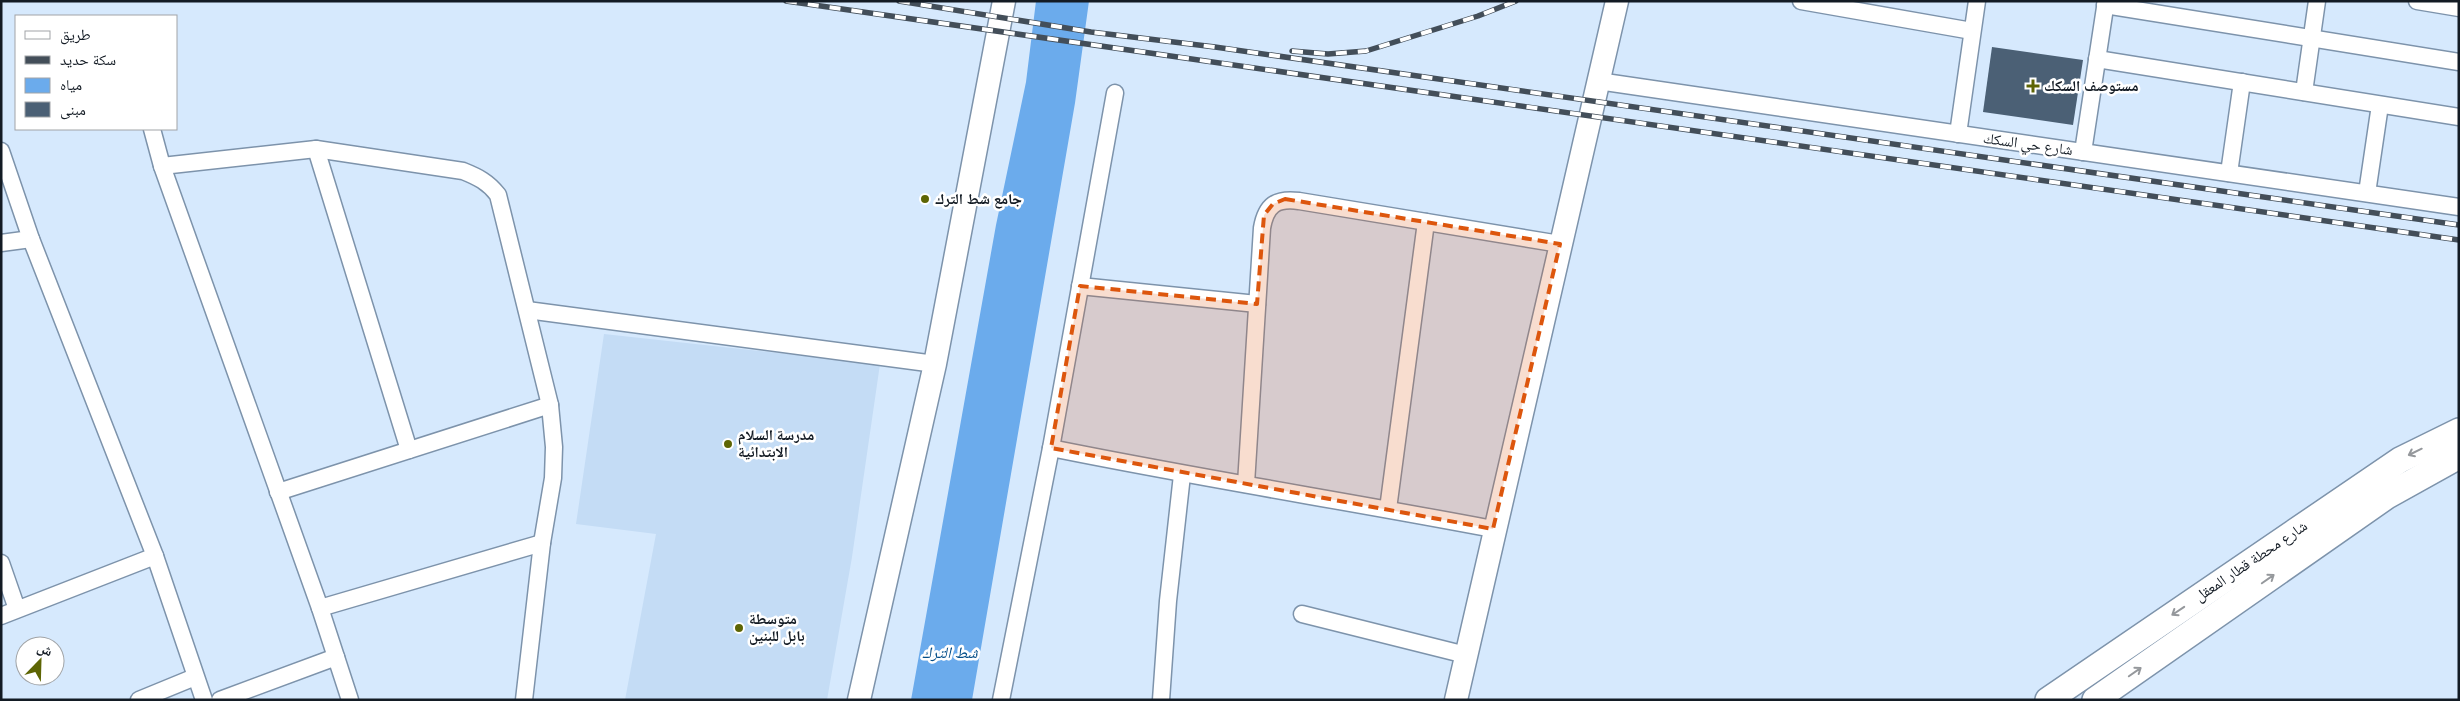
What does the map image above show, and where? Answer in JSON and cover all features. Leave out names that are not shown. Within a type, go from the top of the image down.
[{"type":"main road","name":"شارع محطة قطار المعقل","points":[[2048,700],[2400,460],[2459,431]]},
{"type":"main road","name":"شارع محطة قطار المعقل","points":[[2094,700],[2387,496],[2459,456]]},
{"type":"street","points":[[859,700],[935,364],[1004,1]]},
{"type":"street","points":[[1456,700],[1493,529],[1617,1]]},
{"type":"street","points":[[1801,1],[1972,31]]},
{"type":"street","points":[[1958,134],[1977,1]]},
{"type":"street","points":[[2304,92],[2317,1]]},
{"type":"street","points":[[2417,1],[2459,8]]},
{"type":"street","points":[[2083,152],[2106,3],[2459,62]]},
{"type":"street","points":[[2097,59],[2380,106],[2459,117]]},
{"type":"street","name":"شارع حي السكك","points":[[1598,81],[2459,207]]},
{"type":"street","points":[[2229,173],[2242,82]]},
{"type":"street","points":[[1001,700],[1050,448],[1115,94]]},
{"type":"street","points":[[2367,193],[2380,106]]},
{"type":"street","points":[[152,130],[162,166],[320,608],[350,700]]},
{"type":"street","points":[[162,166],[316,149],[463,171],[490,184],[498,195],[550,405],[554,447],[553,478],[542,543],[524,700]]},
{"type":"street","points":[[316,149],[409,450]]},
{"type":"street","points":[[1,152],[30,239],[154,556],[204,700]]},
{"type":"street","points":[[1246,484],[1262,228],[1264,215],[1273,204],[1285,199],[1560,244]]},
{"type":"street","points":[[1388,509],[1426,222]]},
{"type":"street","points":[[1,243],[30,239]]},
{"type":"street","points":[[1080,286],[1257,304]]},
{"type":"street","points":[[528,310],[935,364]]},
{"type":"street","points":[[278,492],[550,405]]},
{"type":"street","points":[[1050,448],[1182,475],[1246,484],[1493,529]]},
{"type":"street","points":[[1162,700],[1168,602],[1182,475]]},
{"type":"street","points":[[320,608],[542,543]]},
{"type":"street","points":[[1,616],[154,556]]},
{"type":"street","points":[[1,563],[17,610]]},
{"type":"street","points":[[1302,614],[1466,655]]},
{"type":"street","points":[[220,700],[336,657]]},
{"type":"street","points":[[139,700],[195,677]]},
{"type":"highlighted area","points":[[1285,199],[1560,244],[1493,529],[1051,448],[1080,286],[1257,304],[1264,215],[1273,204]]},
{"type":"shaded area","name":"مدرسة السلام الابتدائية","points":[[604,334],[880,364],[852,557],[827,700],[625,700],[656,534],[576,524]]},
{"type":"water","name":"شط الترك","points":[[1036,1],[1089,1],[1075,103],[972,700],[911,700],[996,225],[1026,82]]},
{"type":"building","name":"مستوصف السكك","points":[[1992,47],[2083,60],[2073,125],[1983,112]]},
{"type":"railway","points":[[786,1],[2459,240]]},
{"type":"railway","points":[[899,1],[1091,32],[1215,47],[2459,225]]},
{"type":"railway","points":[[1292,51],[1328,54],[1366,51],[1478,16],[1516,1]]},
{"type":"place","name":"مستوصف السكك","points":[[2033,86]]},
{"type":"place","name":"جامع شط الترك","points":[[925,199]]},
{"type":"place","name":"مدرسة السلام الابتدائية","points":[[728,444]]},
{"type":"place","name":"متوسطة بابل للبنين","points":[[739,628]]}]
